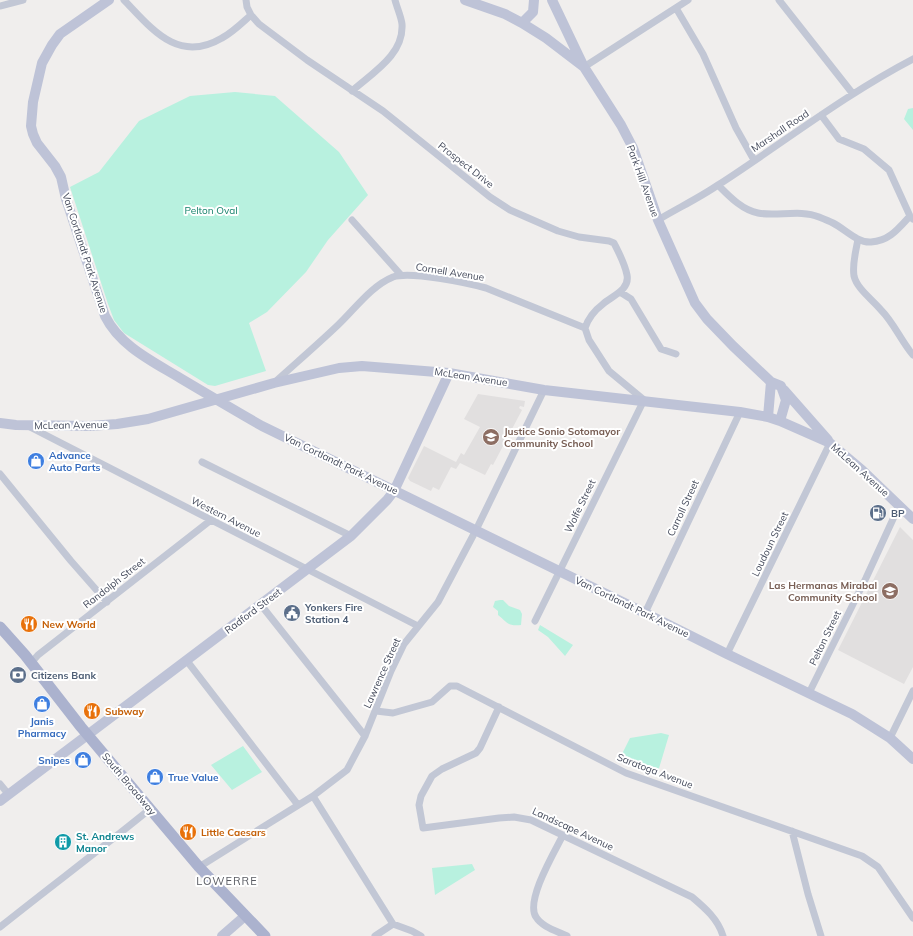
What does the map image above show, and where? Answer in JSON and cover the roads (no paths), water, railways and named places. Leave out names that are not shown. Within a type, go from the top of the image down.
[{"type":"main road","name":"South Broadway","points":[[0,627],[31,663],[88,736],[199,867],[265,936]]},
{"type":"street","points":[[0,6],[23,0]]},
{"type":"street","name":"Van Cortlandt Park Avenue","points":[[109,0],[60,34],[45,58],[42,63],[31,126],[38,143],[56,166],[61,177],[66,199],[105,316],[110,325],[128,344],[141,354],[262,426],[852,714],[890,738],[913,760]]},
{"type":"street","points":[[124,0],[141,18],[167,40],[184,47],[210,44],[223,38],[251,15]]},
{"type":"street","name":"Prospect Drive","points":[[246,0],[247,7],[251,15],[259,24],[301,56],[383,111],[490,197],[510,210],[558,231],[579,237],[610,240],[614,243],[627,275],[625,286],[620,292]]},
{"type":"street","points":[[352,91],[386,62],[401,41],[402,23],[395,0]]},
{"type":"street","name":"Park Hill Avenue","points":[[465,0],[505,14],[522,23],[546,38],[584,67],[621,125],[633,148],[658,220],[695,303],[707,319],[728,341],[771,382],[781,386]]},
{"type":"street","points":[[522,23],[533,12],[534,0]]},
{"type":"street","points":[[552,0],[584,67],[688,0]]},
{"type":"street","points":[[779,0],[853,94]]},
{"type":"street","points":[[676,8],[703,54],[736,128],[754,160]]},
{"type":"street","name":"Marshall Road","points":[[658,220],[718,185],[853,94],[890,71],[913,59]]},
{"type":"street","points":[[718,185],[734,201],[758,213],[801,213],[817,216],[833,223],[858,239],[869,243],[892,236],[912,218],[889,170],[864,149],[839,139],[821,115]]},
{"type":"street","points":[[352,220],[401,275]]},
{"type":"street","points":[[858,239],[854,258],[854,277],[858,286],[882,311],[913,355]]},
{"type":"street","name":"Cornell Avenue","points":[[274,383],[373,291],[384,282],[401,275],[428,277],[472,284],[486,288],[585,328]]},
{"type":"street","points":[[644,400],[609,371],[589,340],[585,328],[588,320],[603,304],[620,292],[631,299],[661,349],[676,354]]},
{"type":"street","name":"McLean Avenue","points":[[0,423],[26,426],[90,426],[117,424],[148,418],[274,383],[340,368],[362,366],[449,372],[544,390],[644,400],[768,417],[830,443],[862,470],[913,519]]},
{"type":"street","name":"Radford Street","points":[[0,801],[351,536],[394,491],[449,372]]},
{"type":"street","points":[[768,417],[771,382]]},
{"type":"street","points":[[780,421],[786,400],[781,386]]},
{"type":"street","points":[[781,386],[830,443]]},
{"type":"street","name":"Lawrence Street","points":[[199,867],[312,796],[347,770],[365,736],[391,671],[404,644],[438,602],[476,530],[544,390]]},
{"type":"street","name":"Wolfe Street","points":[[535,621],[644,400]]},
{"type":"street","name":"Carroll Street","points":[[645,613],[740,412]]},
{"type":"street","name":"Western Avenue","points":[[26,426],[418,626]]},
{"type":"street","name":"Loudoun Street","points":[[727,654],[830,443]]},
{"type":"street","points":[[202,462],[351,536]]},
{"type":"street","points":[[0,474],[71,561],[107,602]]},
{"type":"street","name":"Pelton Street","points":[[809,693],[866,578],[899,506]]},
{"type":"street","name":"Randolph Street","points":[[31,663],[38,655],[211,520]]},
{"type":"street","points":[[261,605],[365,736]]},
{"type":"street","points":[[186,661],[298,805]]},
{"type":"street","name":"Saratoga Avenue","points":[[376,711],[393,713],[432,702],[450,686],[457,686],[626,773],[868,859],[882,872],[913,918]]},
{"type":"street","points":[[890,738],[913,691]]},
{"type":"street","name":"Landscape Avenue","points":[[499,707],[480,748],[476,752],[442,769],[432,776],[421,796],[419,805],[423,828],[514,817],[531,820],[692,897],[714,917],[723,936]]},
{"type":"street","points":[[0,784],[9,795]]},
{"type":"street","points":[[312,796],[393,924],[421,936]]},
{"type":"street","points":[[0,927],[56,882],[97,853],[150,809]]},
{"type":"street","points":[[792,831],[808,894],[821,936]]},
{"type":"street","points":[[563,835],[537,888],[532,904],[533,913],[536,919],[567,936]]},
{"type":"street","points":[[222,936],[245,916]]},
{"type":"street","points":[[374,936],[393,924]]},
{"type":"place","name":"Justice Sonio Sotomayor Community School","points":[[491,437]]},
{"type":"place","name":"Advance Auto Parts","points":[[36,461]]},
{"type":"place","name":"BP","points":[[878,513]]},
{"type":"place","name":"Las Hermanas Mirabal Community School","points":[[890,591]]},
{"type":"place","name":"Yonkers Fire Station 4","points":[[292,613]]},
{"type":"place","name":"New World","points":[[29,624]]},
{"type":"place","name":"Citizens Bank","points":[[18,675]]},
{"type":"place","name":"Janis Pharmacy","points":[[42,704]]},
{"type":"place","name":"Subway","points":[[92,711]]},
{"type":"place","name":"Snipes","points":[[83,760]]},
{"type":"place","name":"True Value","points":[[155,777]]},
{"type":"place","name":"Little Caesars","points":[[188,832]]},
{"type":"place","name":"St. Andrews Manor","points":[[63,842]]},
{"type":"district","name":"LOWERRE","points":[[227,881]]},
{"type":"park label","name":"Pelton Oval","points":[[211,210]]}]
